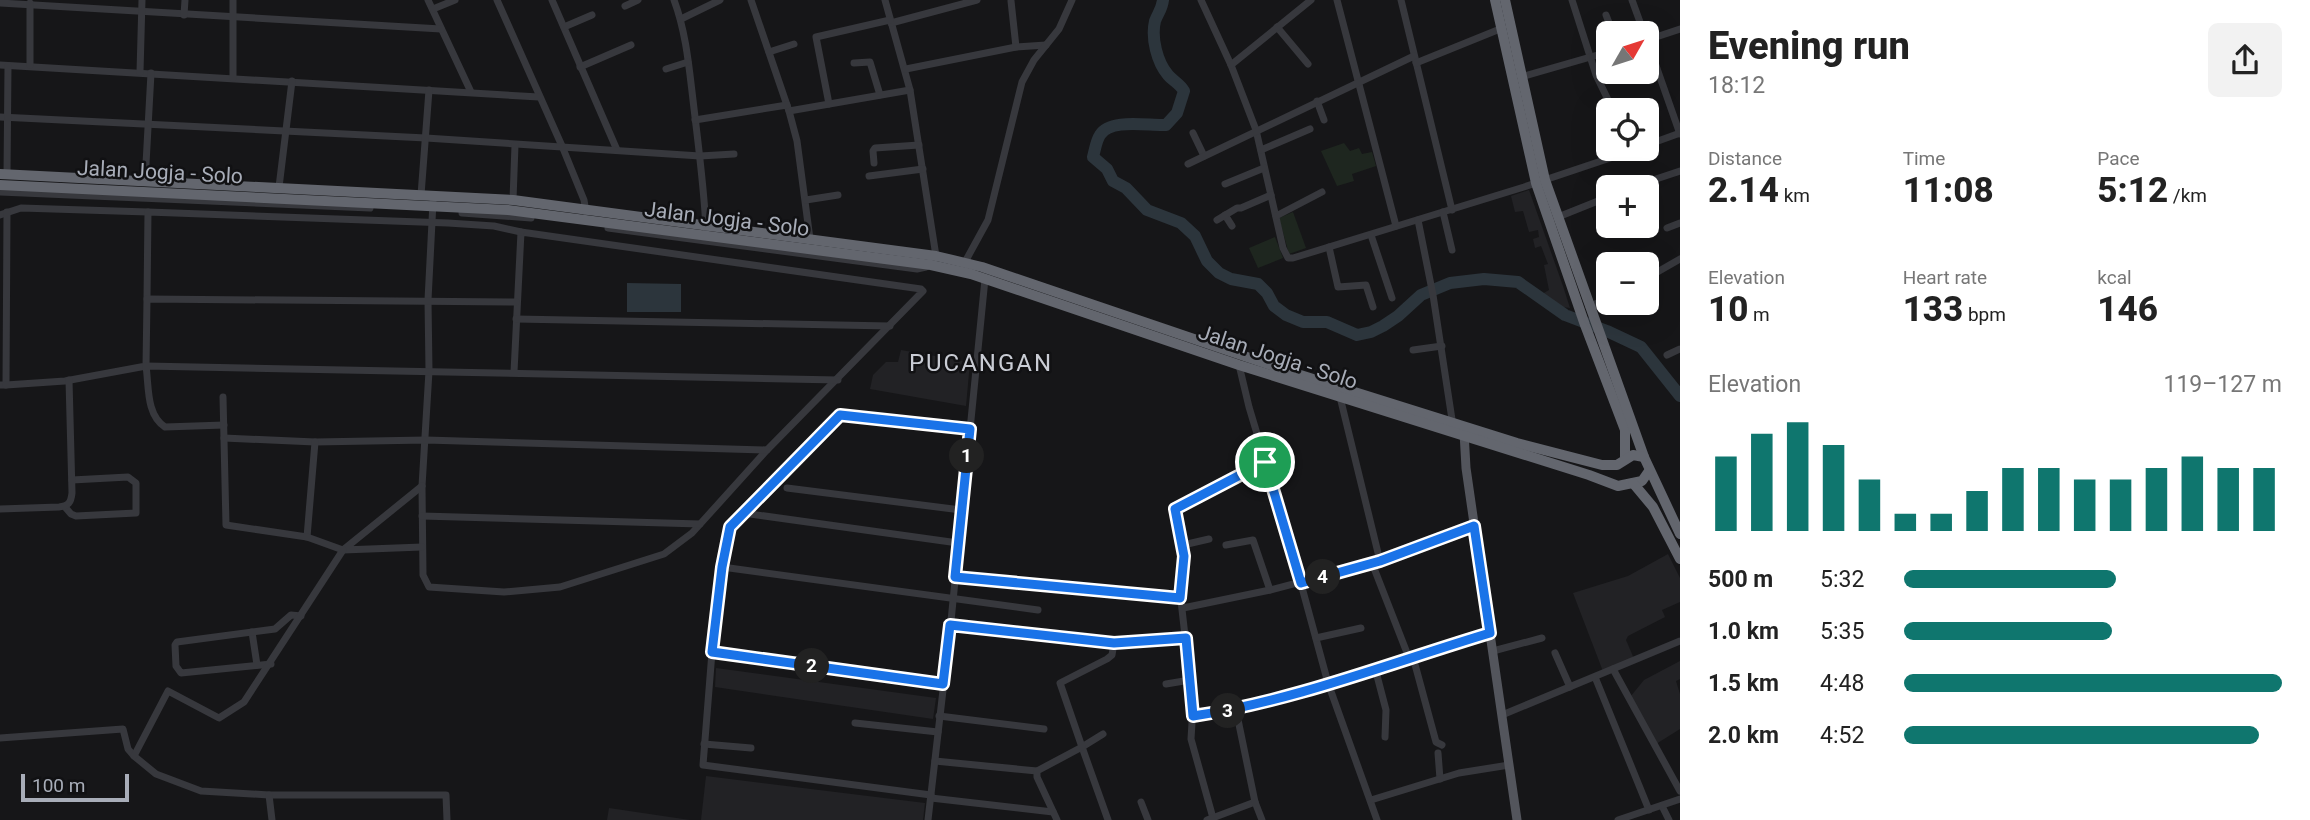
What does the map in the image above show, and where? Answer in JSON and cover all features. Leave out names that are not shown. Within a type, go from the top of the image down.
[{"type":"highway","points":[[1494,0],[1540,181],[1625,430],[1622,474],[1653,507],[1680,559]]},
{"type":"highway","points":[[1505,0],[1540,181],[1558,217],[1587,315],[1598,331],[1649,471],[1680,534]]},
{"type":"highway","name":"Jalan Jogja - Solo","points":[[5,182],[145,182],[279,187],[421,195],[433,204],[586,214]]},
{"type":"highway","name":"Jalan Jogja - Solo","points":[[5,182],[405,206],[513,200],[586,214],[706,231],[933,261],[965,262],[1240,365],[1424,423],[1459,430]]},
{"type":"highway","name":"Jalan Jogja - Solo","points":[[706,231],[810,239],[933,261],[1417,412],[1459,430]]},
{"type":"highway","points":[[1459,430],[1587,463],[1609,466],[1636,454],[1644,457]]},
{"type":"highway","points":[[1459,430],[1613,485],[1623,486],[1642,481],[1649,471]]},
{"type":"main road","points":[[1459,430],[1517,820]]},
{"type":"street","points":[[140,72],[142,0]]},
{"type":"street","points":[[184,15],[185,0]]},
{"type":"street","points":[[233,0],[233,78]]},
{"type":"street","points":[[428,0],[471,92]]},
{"type":"street","points":[[433,9],[455,0]]},
{"type":"street","points":[[497,0],[562,146],[586,214]]},
{"type":"street","points":[[552,0],[617,150]]},
{"type":"street","points":[[625,6],[638,0]]},
{"type":"street","points":[[674,0],[681,19],[688,62],[706,231]]},
{"type":"street","points":[[681,19],[720,0]]},
{"type":"street","points":[[751,0],[788,108],[799,151],[810,239]]},
{"type":"street","points":[[838,380],[514,372],[429,371],[146,366],[69,380],[3,385],[4,213],[22,208],[148,212],[431,223],[494,226],[921,289],[922,293],[838,380],[767,450],[700,524],[664,554],[566,586],[504,592],[429,587],[423,580],[422,486],[429,371],[428,300],[431,223],[433,204],[917,269],[933,261],[923,169],[906,69],[885,0]]},
{"type":"street","points":[[829,104],[816,37],[977,0]]},
{"type":"street","points":[[965,262],[988,220],[1022,82],[1059,29],[1072,0]]},
{"type":"street","points":[[1201,0],[1231,65],[1256,130],[1283,248],[1288,257],[1293,258],[1418,220],[1599,161]]},
{"type":"street","points":[[1231,65],[1311,0]]},
{"type":"street","points":[[1337,0],[1396,226]]},
{"type":"street","points":[[1401,0],[1447,211],[1452,250]]},
{"type":"street","points":[[1573,0],[1596,75],[1607,98]]},
{"type":"street","points":[[1632,0],[1640,21]]},
{"type":"street","points":[[1011,1],[1016,47]]},
{"type":"street","points":[[30,2],[30,65]]},
{"type":"street","points":[[0,3],[30,2],[184,15],[441,29]]},
{"type":"street","points":[[564,27],[592,15]]},
{"type":"street","points":[[1606,15],[1608,21]]},
{"type":"street","points":[[1278,27],[1308,64]]},
{"type":"street","points":[[1188,164],[1358,81],[1500,29]]},
{"type":"street","points":[[1659,36],[1680,29]]},
{"type":"street","points":[[769,52],[794,44]]},
{"type":"street","points":[[580,67],[631,45]]},
{"type":"street","points":[[906,69],[1016,47],[1046,45]]},
{"type":"street","points":[[1521,77],[1596,56]]},
{"type":"street","points":[[666,69],[688,62]]},
{"type":"street","points":[[854,64],[870,62],[880,95]]},
{"type":"street","points":[[0,192],[5,182],[4,65],[539,97]]},
{"type":"street","points":[[145,182],[151,74]]},
{"type":"street","points":[[1659,74],[1680,133],[1659,141]]},
{"type":"street","points":[[279,187],[292,81]]},
{"type":"street","points":[[421,195],[429,90]]},
{"type":"street","points":[[695,120],[829,104],[910,90]]},
{"type":"street","points":[[1317,100],[1324,120]]},
{"type":"street","points":[[4,117],[426,138],[700,156],[734,154]]},
{"type":"street","points":[[1261,150],[1310,129]]},
{"type":"street","points":[[1193,133],[1204,156]]},
{"type":"street","points":[[513,200],[515,145]]},
{"type":"street","points":[[874,163],[875,148],[919,145]]},
{"type":"street","points":[[1225,184],[1264,168]]},
{"type":"street","points":[[869,176],[923,169]]},
{"type":"street","points":[[1659,178],[1680,171]]},
{"type":"street","points":[[1276,216],[1322,192]]},
{"type":"street","points":[[806,200],[838,195]]},
{"type":"street","points":[[1217,220],[1237,208],[1271,195]]},
{"type":"street","points":[[1558,217],[1596,202]]},
{"type":"street","points":[[148,212],[146,366],[152,413],[165,427],[224,425]]},
{"type":"street","points":[[1225,215],[1232,226]]},
{"type":"street","points":[[1418,220],[1459,430]]},
{"type":"street","points":[[1667,228],[1680,223]]},
{"type":"street","points":[[514,372],[521,232]]},
{"type":"street","points":[[1371,234],[1392,298]]},
{"type":"street","points":[[1329,247],[1338,287],[1366,285],[1373,307]]},
{"type":"street","points":[[1659,271],[1680,259]]},
{"type":"street","points":[[928,820],[985,279]]},
{"type":"street","points":[[147,299],[516,302]]},
{"type":"street","points":[[1587,315],[1596,308]]},
{"type":"street","points":[[516,319],[890,327]]},
{"type":"street","points":[[1413,350],[1442,346]]},
{"type":"street","points":[[1667,355],[1680,349]]},
{"type":"street","points":[[1240,365],[1245,393],[1328,683],[1377,820]]},
{"type":"street","points":[[0,509],[65,507],[71,500],[69,380]]},
{"type":"street","points":[[223,397],[226,525],[307,537],[343,550],[422,547]]},
{"type":"street","points":[[1340,397],[1376,562],[1411,657],[1436,742],[1442,745]]},
{"type":"street","points":[[970,429],[840,415],[729,530],[712,652],[703,765],[1055,816]]},
{"type":"street","points":[[224,438],[315,442],[426,440],[767,450]]},
{"type":"street","points":[[307,537],[315,442]]},
{"type":"street","points":[[1255,802],[1210,819],[1192,745],[1193,716],[1180,598],[1185,569],[1175,507],[1265,462]]},
{"type":"street","points":[[65,507],[76,516],[136,513],[136,483],[128,477],[72,480]]},
{"type":"street","points":[[134,756],[168,691],[219,718],[244,702],[343,550],[422,486]]},
{"type":"street","points":[[787,488],[961,510]]},
{"type":"street","points":[[743,513],[958,543]]},
{"type":"street","points":[[422,516],[700,524]]},
{"type":"street","points":[[1182,608],[1301,583],[1376,562],[1474,526]]},
{"type":"street","points":[[1183,545],[1209,539]]},
{"type":"street","points":[[1226,545],[1251,539],[1254,541],[1270,590]]},
{"type":"street","points":[[722,567],[1038,610]]},
{"type":"street","points":[[955,577],[1180,598]]},
{"type":"street","points":[[271,664],[181,673],[176,666],[175,645],[177,642],[278,628],[291,615],[301,616]]},
{"type":"street","points":[[950,625],[1114,643],[1186,638]]},
{"type":"street","points":[[1316,638],[1361,628]]},
{"type":"street","points":[[252,632],[257,665]]},
{"type":"street","points":[[1193,716],[1236,710],[1490,633]]},
{"type":"street","points":[[1493,651],[1542,638]]},
{"type":"street","points":[[1502,715],[1680,642]]},
{"type":"street","points":[[1108,820],[1060,682],[1110,656],[1114,643]]},
{"type":"street","points":[[712,652],[943,684]]},
{"type":"street","points":[[1555,653],[1570,687]]},
{"type":"street","points":[[1375,668],[1386,710],[1385,737]]},
{"type":"street","points":[[1614,669],[1680,791]]},
{"type":"street","points":[[1595,677],[1649,810]]},
{"type":"street","points":[[1166,684],[1190,680]]},
{"type":"street","points":[[1236,710],[1255,802],[1262,820]]},
{"type":"street","points":[[939,716],[1044,729]]},
{"type":"street","points":[[855,723],[938,732]]},
{"type":"street","points":[[0,738],[123,729],[128,748],[156,774],[201,792],[270,795],[446,795],[447,820]]},
{"type":"street","points":[[935,761],[1037,771],[1103,734]]},
{"type":"street","points":[[705,744],[751,748]]},
{"type":"street","points":[[1438,753],[1440,779]]},
{"type":"street","points":[[1371,800],[1440,779],[1508,765]]},
{"type":"street","points":[[1037,771],[1037,777],[1055,816]]},
{"type":"street","points":[[270,795],[272,820]]},
{"type":"street","points":[[1618,820],[1680,799]]},
{"type":"street","points":[[1141,802],[1148,820]]},
{"type":"street","points":[[1662,806],[1669,820]]},
{"type":"shaded area","points":[[1344,143],[1350,151],[1359,148],[1362,154],[1372,152],[1376,166],[1352,174],[1354,181],[1337,186],[1321,151]]},
{"type":"shaded area","points":[[1529,190],[1570,308],[1556,306],[1542,294],[1549,290],[1544,265],[1548,264],[1541,246],[1535,248],[1533,239],[1539,237],[1538,230],[1529,232],[1523,211],[1515,212],[1511,196]]},
{"type":"shaded area","points":[[1293,212],[1306,248],[1289,254],[1279,218]]},
{"type":"shaded area","points":[[1275,237],[1283,258],[1258,268],[1249,248]]},
{"type":"shaded area","points":[[627,283],[681,284],[681,312],[627,312]]},
{"type":"shaded area","points":[[901,350],[970,362],[966,406],[870,389],[873,375],[886,362],[898,362]]},
{"type":"shaded area","points":[[1668,554],[1680,578],[1680,602],[1662,610],[1665,617],[1628,636],[1626,640],[1635,661],[1604,674],[1573,593],[1628,576]]},
{"type":"shaded area","points":[[1680,661],[1680,679],[1676,681],[1680,694],[1680,729],[1656,744],[1631,696],[1644,680]]},
{"type":"shaded area","points":[[716,668],[936,698],[933,719],[715,687]]},
{"type":"shaded area","points":[[706,776],[925,803],[923,820],[701,820]]},
{"type":"shaded area","points":[[609,808],[690,820],[607,820]]},
{"type":"waterway","points":[[1163,0],[1155,21],[1154,42],[1164,70],[1184,91],[1177,113],[1166,125],[1112,126],[1099,137],[1093,157],[1107,169],[1113,181],[1126,188],[1147,210],[1181,223],[1195,236],[1207,261],[1219,273],[1231,279],[1258,284],[1274,306],[1286,315],[1303,322],[1327,322],[1357,335],[1383,326],[1421,295],[1450,283],[1484,279],[1518,282],[1565,315],[1641,347],[1680,396]]},
{"type":"district","name":"PUCANGAN","points":[[981,363]]},
{"type":"route","points":[[840,415],[970,429],[955,577],[1180,598],[1185,569],[1175,509],[1197,495],[1265,462],[1301,583],[1380,561],[1474,526],[1490,633],[1276,699],[1236,710],[1193,716],[1186,638],[1114,643],[950,625],[943,684],[712,652],[722,567],[730,527],[840,415]]}]
